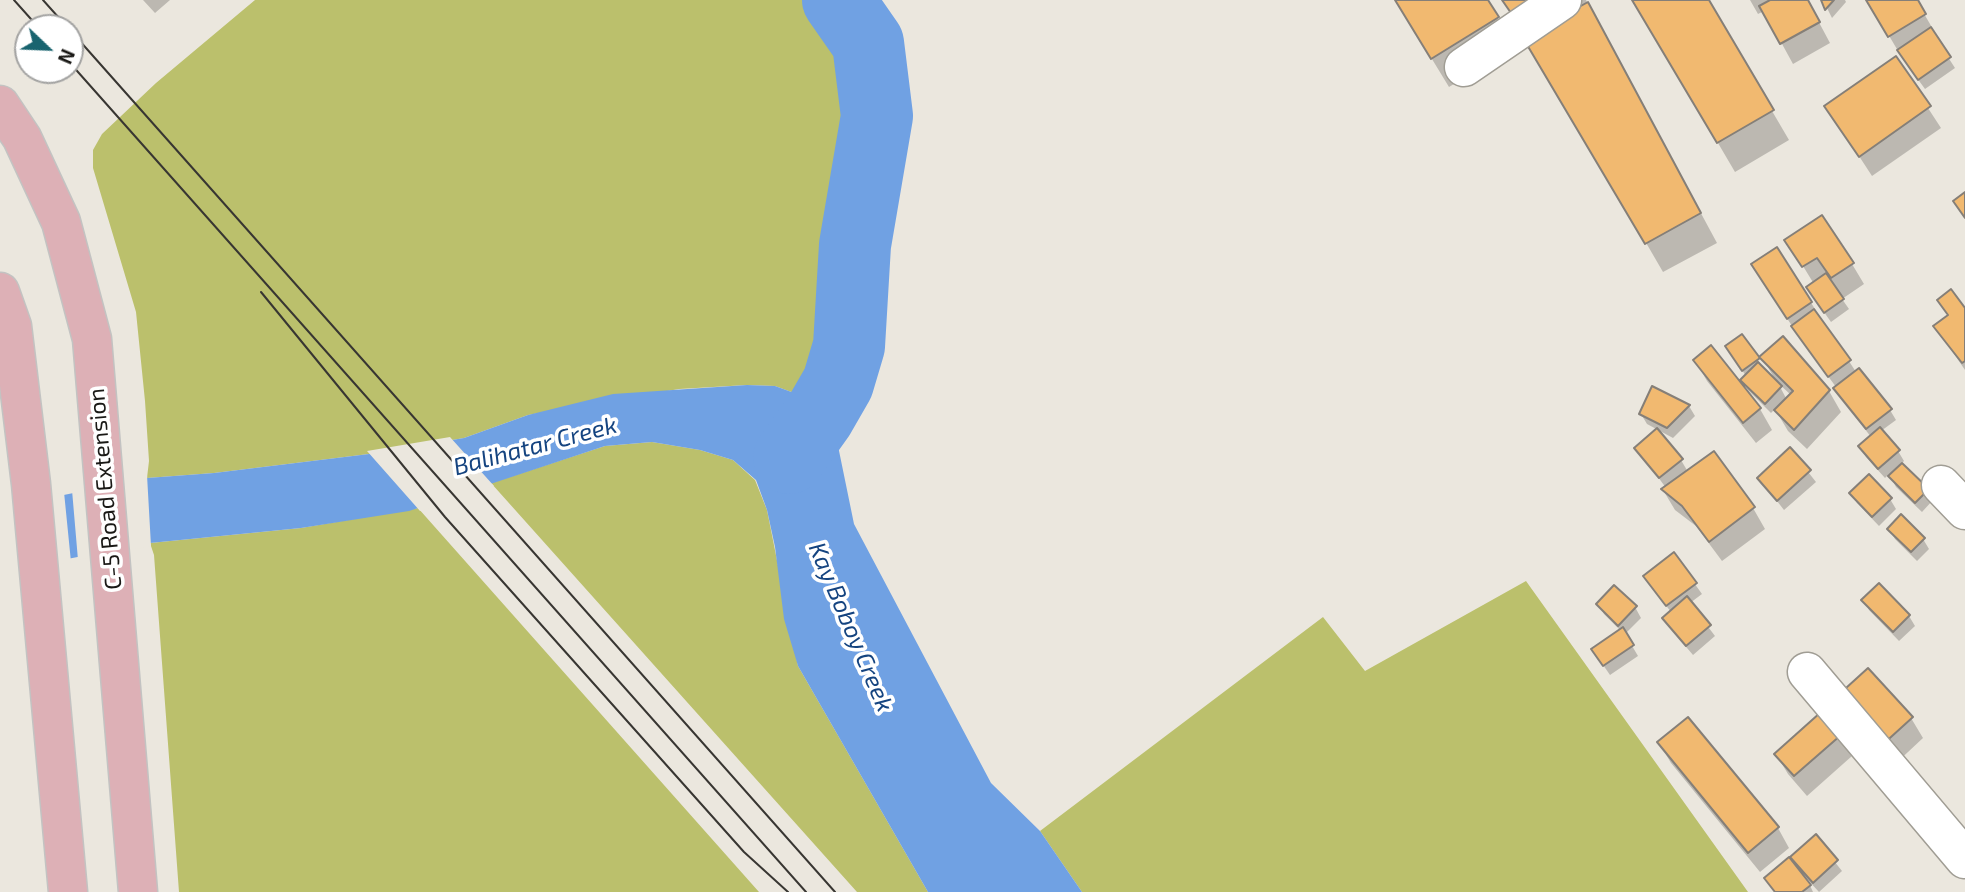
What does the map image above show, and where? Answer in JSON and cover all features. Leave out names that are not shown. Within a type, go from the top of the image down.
[{"type":"main road","name":"C-5 Road Extension","points":[[0,105],[22,138],[61,222],[92,339],[138,892]]},
{"type":"main road","points":[[0,292],[12,326],[31,484],[68,892]]},
{"type":"street","points":[[1464,67],[1562,0]]},
{"type":"street","points":[[1807,672],[1959,839]]},
{"type":"green space","points":[[255,0],[810,2],[834,36],[846,74],[844,136],[827,306],[816,355],[797,394],[775,386],[679,389],[528,415],[464,438],[369,454],[214,473],[147,478],[149,461],[136,312],[93,168],[93,150],[102,134],[156,83]]},
{"type":"green space","points":[[652,442],[700,450],[733,460],[755,480],[767,510],[798,666],[928,892],[857,892],[491,483],[605,446]]},
{"type":"green space","points":[[418,508],[759,892],[179,892],[154,555],[150,543],[301,528]]},
{"type":"green space","points":[[1526,581],[1748,892],[1082,892],[1040,831],[1323,617],[1365,671]]},
{"type":"water","name":"Kay Boboy Creek","points":[[747,385],[775,386],[797,394],[819,416],[837,441],[854,524],[991,783],[1040,831],[1082,892],[928,892],[798,666],[784,619],[775,547],[767,510],[756,480],[733,460],[700,450],[652,442],[605,446],[409,511],[301,528],[150,543],[0,572],[0,508],[147,478],[214,473],[369,454],[464,438],[528,415],[613,394]]},
{"type":"pier","points":[[450,437],[494,486],[420,511],[367,451]]},
{"type":"pier","points":[[147,475],[151,546],[78,560],[72,490]]},
{"type":"pier","points":[[64,492],[71,562],[0,576],[0,505]]},
{"type":"building","points":[[1395,0],[1488,0],[1499,17],[1431,59]]},
{"type":"building","points":[[1502,0],[1531,0],[1511,13]]},
{"type":"building","points":[[1632,0],[1709,0],[1774,110],[1717,143]]},
{"type":"building","points":[[1770,0],[1808,0],[1820,22],[1780,44],[1759,6]]},
{"type":"building","points":[[1821,0],[1834,0],[1825,10]]},
{"type":"building","points":[[1866,0],[1918,0],[1926,14],[1888,37]]},
{"type":"building","points":[[1588,2],[1701,213],[1645,244],[1523,38]]},
{"type":"building","points":[[1931,27],[1951,57],[1918,80],[1897,50]]},
{"type":"building","points":[[1896,56],[1931,106],[1859,157],[1824,106]]},
{"type":"building","points":[[1965,192],[1965,218],[1953,201]]},
{"type":"building","points":[[1822,215],[1854,263],[1831,278],[1817,258],[1802,267],[1784,240]]},
{"type":"building","points":[[1777,247],[1812,302],[1787,319],[1751,264]]},
{"type":"building","points":[[1826,273],[1844,299],[1824,313],[1806,287]]},
{"type":"building","points":[[1951,289],[1965,308],[1965,361],[1962,363],[1933,326],[1948,315],[1937,300]]},
{"type":"building","points":[[1814,309],[1851,360],[1828,377],[1791,326]]},
{"type":"building","points":[[1742,334],[1760,358],[1742,371],[1725,346]]},
{"type":"building","points":[[1783,336],[1830,390],[1794,430],[1774,410],[1793,391],[1759,357]]},
{"type":"building","points":[[1711,345],[1761,408],[1743,423],[1693,360]]},
{"type":"building","points":[[1758,362],[1782,386],[1765,404],[1740,380]]},
{"type":"building","points":[[1859,368],[1892,409],[1866,429],[1833,388]]},
{"type":"building","points":[[1652,386],[1690,405],[1667,428],[1639,414]]},
{"type":"building","points":[[1880,427],[1900,450],[1878,469],[1858,446]]},
{"type":"building","points":[[1657,428],[1683,459],[1659,478],[1634,448]]},
{"type":"building","points":[[1790,447],[1811,470],[1777,501],[1757,478]]},
{"type":"building","points":[[1714,451],[1755,507],[1709,542],[1682,506],[1661,489]]},
{"type":"building","points":[[1902,463],[1929,489],[1915,503],[1888,476]]},
{"type":"building","points":[[1869,474],[1892,498],[1872,517],[1849,493]]},
{"type":"building","points":[[1901,514],[1925,538],[1911,552],[1887,529]]},
{"type":"building","points":[[1674,552],[1697,583],[1666,606],[1643,576]]},
{"type":"building","points":[[1879,583],[1910,615],[1893,632],[1861,600]]},
{"type":"building","points":[[1614,585],[1637,606],[1618,626],[1596,604]]},
{"type":"building","points":[[1687,596],[1711,625],[1686,646],[1662,618]]},
{"type":"building","points":[[1623,627],[1634,645],[1603,666],[1591,649]]},
{"type":"building","points":[[1868,668],[1913,717],[1880,747],[1835,698]]},
{"type":"building","points":[[1821,712],[1841,735],[1794,776],[1774,754]]},
{"type":"building","points":[[1688,717],[1779,827],[1748,853],[1657,742]]},
{"type":"building","points":[[1816,834],[1838,860],[1813,883],[1790,857]]},
{"type":"building","points":[[1789,857],[1811,885],[1802,892],[1775,892],[1764,878]]},
{"type":"waterway","name":"Balihatar Creek","points":[[789,458],[819,416],[838,383],[849,346],[855,245],[877,116],[868,43],[838,0]]},
{"type":"tram line","points":[[14,0],[26,14]]},
{"type":"tram line","points":[[43,0],[56,14]]},
{"type":"tram line","points":[[84,46],[835,892]]},
{"type":"tram line","points":[[84,79],[806,892]]},
{"type":"tram line","points":[[261,292],[445,517],[744,852],[788,892]]}]
